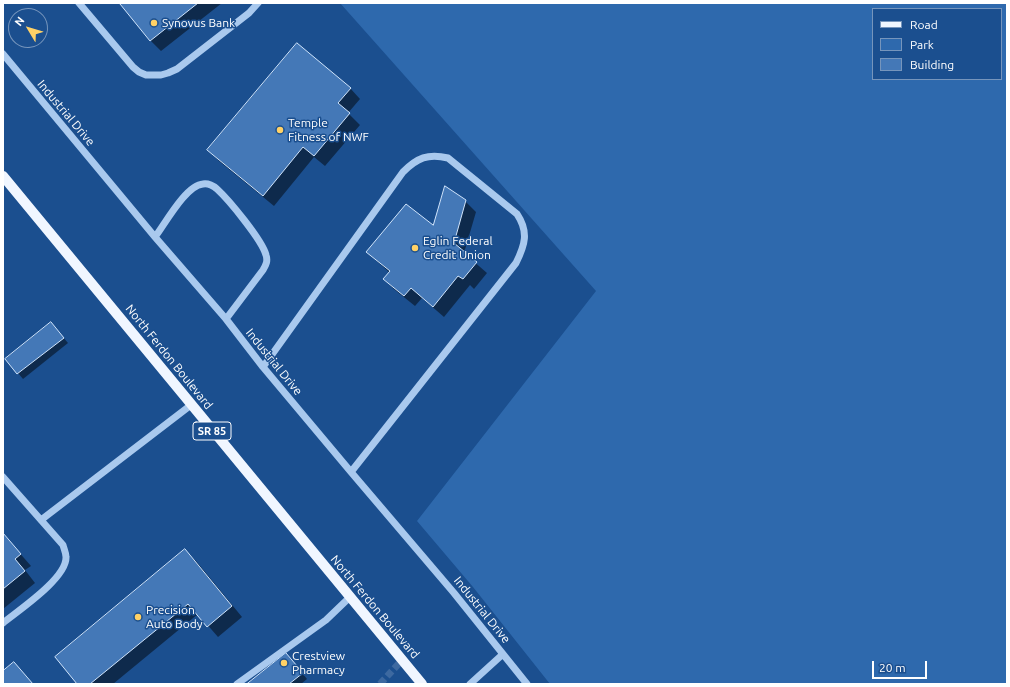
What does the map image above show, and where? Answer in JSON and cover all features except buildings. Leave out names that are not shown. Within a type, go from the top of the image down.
[{"type":"main road","name":"North Ferdon Boulevard","points":[[3,176],[422,684]]},
{"type":"street","points":[[79,3],[133,67],[139,72],[153,75],[161,75],[177,69],[249,13],[258,3]]},
{"type":"street","name":"Industrial Drive","points":[[3,54],[155,237],[226,319],[351,472],[454,593],[527,684]]},
{"type":"street","points":[[263,366],[403,172],[410,165],[423,157],[438,156],[448,158],[517,214],[522,221],[525,230],[525,240],[522,251],[516,263],[351,472]]},
{"type":"street","points":[[155,237],[187,193],[203,184],[211,185],[217,188],[242,218],[264,249],[267,257],[263,270],[226,319]]},
{"type":"street","points":[[41,520],[191,405]]},
{"type":"street","points":[[3,478],[63,545],[67,558],[62,571],[52,583],[3,623]]},
{"type":"street","points":[[237,684],[326,620],[350,597]]},
{"type":"street","points":[[470,684],[503,654]]},
{"type":"green space","points":[[340,3],[1007,3],[1007,684],[550,684],[473,587],[417,521],[596,291]]},
{"type":"tunnel","points":[[380,684],[402,660]]},
{"type":"place","name":"Synovus Bank","points":[[154,23]]},
{"type":"place","name":"Temple Fitness of NWF","points":[[280,130]]},
{"type":"place","name":"Eglin Federal Credit Union","points":[[415,248]]},
{"type":"place","name":"Precision Auto Body","points":[[138,617]]},
{"type":"place","name":"Crestview Pharmacy","points":[[284,663]]}]
